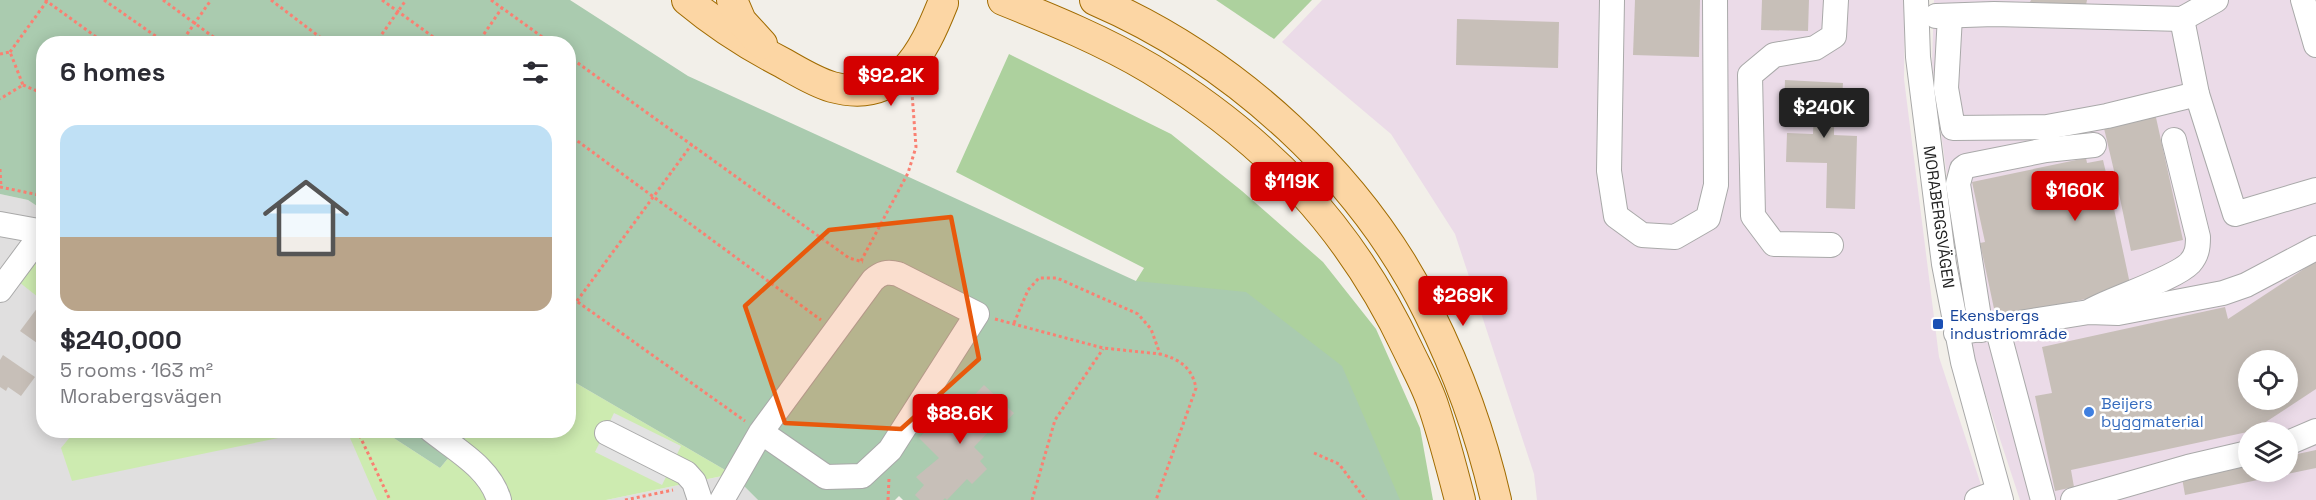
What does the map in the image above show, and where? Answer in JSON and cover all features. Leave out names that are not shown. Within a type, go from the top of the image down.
[{"type":"main road","points":[[687,0],[729,33],[810,78],[833,87],[856,90],[874,88],[889,82],[912,64],[930,34],[943,3]]},
{"type":"main road","points":[[732,0],[741,21],[784,64]]},
{"type":"main road","points":[[1003,0],[1073,28],[1150,68],[1229,123],[1302,188],[1357,259],[1400,333],[1434,406],[1460,500]]},
{"type":"main road","points":[[1095,0],[1184,47],[1235,82],[1317,155],[1349,192],[1404,267],[1429,311],[1467,397],[1485,451],[1497,500]]},
{"type":"street","points":[[1612,0],[1609,171],[1616,216],[1642,235],[1675,237],[1708,218],[1716,185],[1715,0]]},
{"type":"street","points":[[1831,245],[1774,244],[1752,216],[1750,75],[1774,55],[1815,48],[1834,36],[1836,0]]},
{"type":"street","points":[[1916,9],[1950,16],[1994,14],[2182,19],[2216,0]]},
{"type":"street","points":[[2303,0],[2316,45]]},
{"type":"street","name":"MORABERGSVÄGEN","points":[[1916,9],[1918,57],[1944,264],[1956,333],[1992,497]]},
{"type":"street","points":[[1950,16],[1947,88],[1953,128],[2047,127],[2107,116],[2197,94]]},
{"type":"street","points":[[2182,19],[2197,94],[2235,214],[2316,190]]},
{"type":"street","points":[[2089,312],[2181,271],[2198,250],[2198,237],[2174,140]]},
{"type":"street","points":[[2043,500],[1989,328],[1958,184],[1962,169],[1966,166],[2046,150],[2094,145]]},
{"type":"street","points":[[0,224],[36,231]]},
{"type":"street","points":[[0,290],[36,241]]},
{"type":"street","points":[[1956,333],[2089,312],[2118,314],[2223,293],[2246,285],[2316,248]]},
{"type":"street","points":[[607,433],[686,473],[711,497],[873,280],[889,272],[977,314],[890,450],[862,476],[826,477],[760,432]]},
{"type":"street","points":[[2298,439],[2316,431]]},
{"type":"street","points":[[441,438],[487,476],[499,500]]},
{"type":"street","points":[[2073,500],[2188,467],[2238,455]]},
{"type":"path","points":[[0,54],[10,52],[47,0],[95,36]]},
{"type":"path","points":[[104,0],[156,36]]},
{"type":"path","points":[[163,0],[212,36]]},
{"type":"path","points":[[170,5],[173,0]]},
{"type":"path","points":[[186,36],[211,0]]},
{"type":"path","points":[[271,0],[318,36]]},
{"type":"path","points":[[382,0],[431,36]]},
{"type":"path","points":[[381,36],[406,0]]},
{"type":"path","points":[[491,0],[541,36]]},
{"type":"path","points":[[483,36],[502,8]]},
{"type":"path","points":[[10,52],[23,84],[36,90]]},
{"type":"path","points":[[576,62],[849,258],[861,261],[908,173],[916,147],[911,86]]},
{"type":"path","points":[[0,99],[23,84]]},
{"type":"path","points":[[576,140],[835,330]]},
{"type":"path","points":[[692,144],[578,302],[760,432]]},
{"type":"path","points":[[0,169],[0,187],[36,194]]},
{"type":"path","points":[[1014,323],[1028,290],[1039,278],[1057,278],[1138,315],[1151,329],[1160,354]]},
{"type":"path","points":[[977,314],[1103,348],[1160,354],[1177,359],[1193,374],[1196,388],[1156,500]]},
{"type":"path","points":[[1032,500],[1055,420],[1103,348]]},
{"type":"path","points":[[361,438],[390,500]]},
{"type":"path","points":[[1314,453],[1339,464],[1366,500]]},
{"type":"path","points":[[625,500],[711,497]]},
{"type":"highlighted area","points":[[951,217],[979,359],[901,429],[785,423],[745,306],[829,230]]},
{"type":"shaded area","points":[[1322,0],[1905,0],[1904,79],[1939,357],[1986,500],[1537,500],[1534,474],[1455,234],[1391,134],[1282,42]]},
{"type":"shaded area","points":[[1934,0],[2316,0],[2316,500],[2020,500],[1969,345],[1932,63]]},
{"type":"shaded area","points":[[0,194],[28,200],[36,205],[36,438],[367,438],[398,500],[0,500]]},
{"type":"shaded area","points":[[614,413],[681,446],[662,485],[595,452]]},
{"type":"shaded area","points":[[732,474],[758,500],[606,500]]},
{"type":"green space","points":[[0,0],[570,0],[688,76],[1136,281],[1246,292],[1342,366],[1400,500],[903,500],[899,496],[895,500],[758,500],[732,474],[576,383],[576,36],[36,36],[36,205],[28,200],[0,194]]},
{"type":"green space","points":[[1216,0],[1312,0],[1274,39]]},
{"type":"green space","points":[[1009,54],[1171,134],[1242,191],[1323,262],[1376,329],[1420,428],[1433,500],[971,500],[1051,418],[1144,268],[956,172]]},
{"type":"green space","points":[[36,258],[36,295],[19,282]]},
{"type":"green space","points":[[576,383],[732,474],[606,500],[377,500],[350,438],[394,438],[440,468],[465,438],[576,438]]},
{"type":"green space","points":[[69,438],[278,438],[72,481],[61,448]]},
{"type":"green space","points":[[394,438],[465,438],[440,468]]},
{"type":"building","points":[[1635,0],[1700,0],[1699,57],[1633,55]]},
{"type":"building","points":[[1762,0],[1809,0],[1808,31],[1761,30]]},
{"type":"building","points":[[2031,0],[2087,0],[2086,5],[2030,2]]},
{"type":"building","points":[[1457,19],[1559,22],[1558,68],[1456,65]]},
{"type":"building","points":[[1785,80],[1843,83],[1841,114],[1834,113],[1834,135],[1857,136],[1855,209],[1826,208],[1827,163],[1786,162],[1787,133],[1813,134],[1814,112],[1784,111]]},
{"type":"building","points":[[2155,113],[2183,240],[2131,251],[2118,189],[2110,190],[2130,284],[2113,287],[2114,293],[1996,318],[1980,243],[1985,242],[1972,182],[2086,158],[2087,163],[2103,160],[2107,177],[2115,175],[2103,124]]},
{"type":"building","points":[[2316,261],[2316,389],[2298,401],[2298,350],[2238,350],[2238,410],[2284,410],[2266,422],[2238,422],[2238,434],[2071,470],[2074,487],[2055,491],[2035,396],[2052,393],[2042,347],[2225,307],[2228,319]]},
{"type":"building","points":[[36,310],[36,342],[20,331]]},
{"type":"building","points":[[3,355],[35,377],[21,396],[8,387],[6,391],[0,387],[0,360]]},
{"type":"building","points":[[984,385],[1014,413],[1005,423],[1001,419],[974,447],[984,457],[980,461],[987,469],[972,484],[967,479],[947,500],[945,498],[943,500],[920,500],[915,495],[924,485],[916,477],[939,458],[919,438],[942,414],[949,421]]},
{"type":"building","points":[[2316,450],[2316,468],[2298,472],[2298,454]]},
{"type":"building","points":[[2238,466],[2238,482],[2248,482],[2185,495],[2182,478]]},
{"type":"place","name":"Ekensbergs industriområde","points":[[1938,324]]},
{"type":"place","name":"Beijers byggmaterial","points":[[2089,412]]}]
